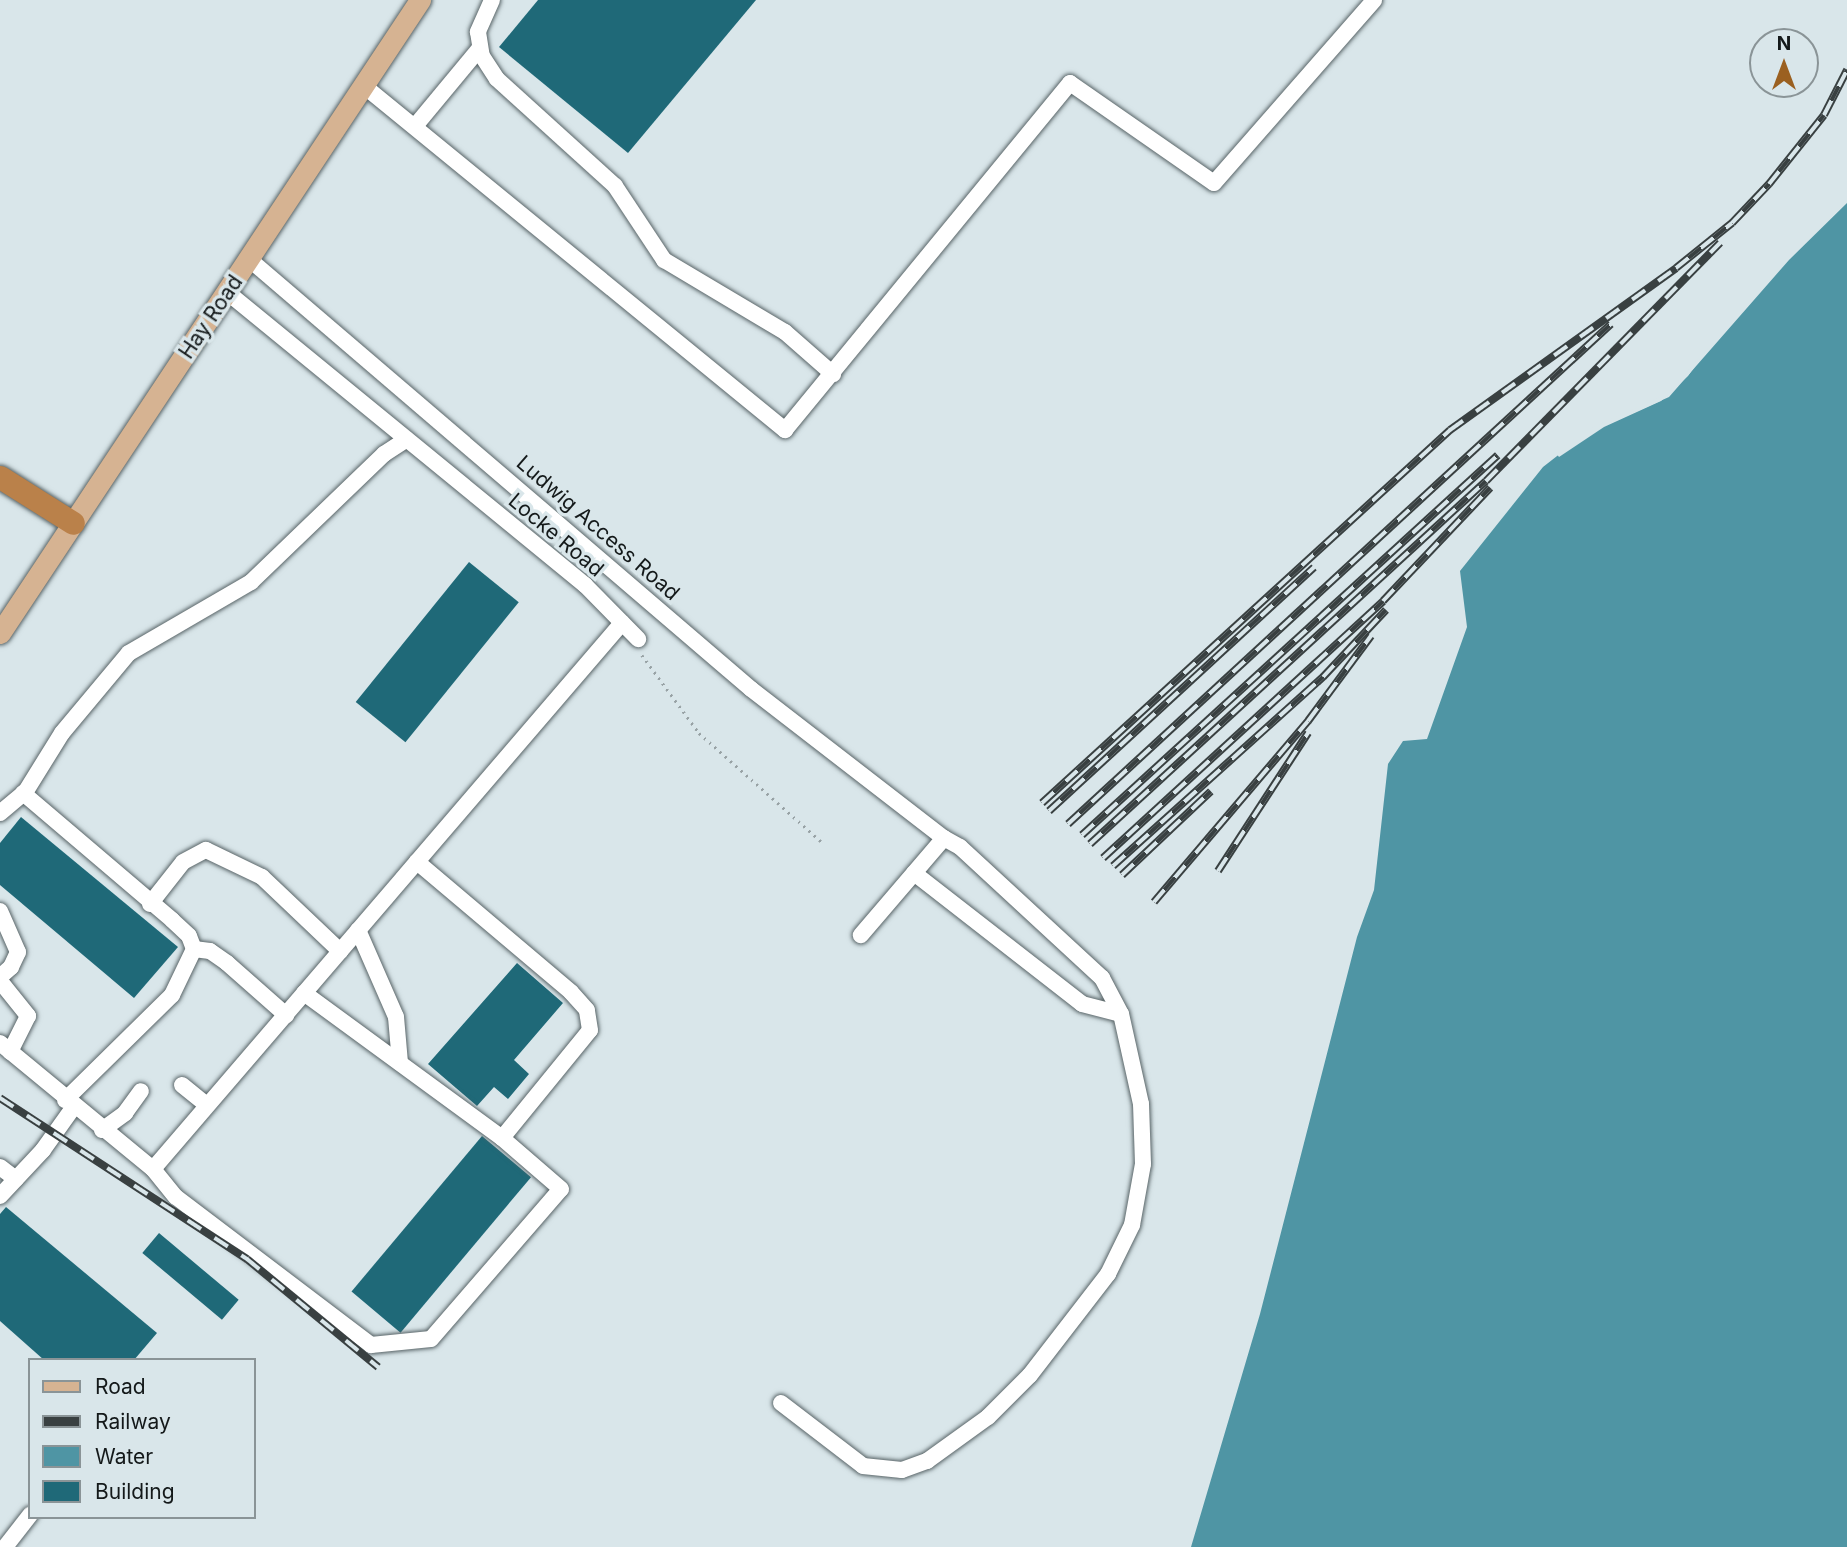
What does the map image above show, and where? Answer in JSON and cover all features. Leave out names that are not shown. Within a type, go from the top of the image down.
[{"type":"highway","points":[[0,477],[73,523]]},
{"type":"main road","name":"Hay Road","points":[[0,633],[420,0]]},
{"type":"street","points":[[492,0],[478,32],[479,49],[497,79],[615,186],[664,260],[785,332],[833,374]]},
{"type":"street","points":[[364,86],[416,125],[785,430],[1070,83],[1213,183],[1374,0]]},
{"type":"street","points":[[416,125],[479,49]]},
{"type":"street","name":"Ludwig Access Road","points":[[249,259],[751,689],[924,823],[960,847],[1102,978],[1121,1014],[1141,1104],[1143,1164],[1132,1225],[1108,1274],[1030,1375],[988,1417],[926,1461],[902,1470],[863,1466],[781,1403]]},
{"type":"street","name":"Locke Road","points":[[227,292],[585,585],[638,639]]},
{"type":"street","points":[[0,813],[23,793],[62,733],[129,653],[251,582],[384,454],[407,439]]},
{"type":"street","points":[[153,1169],[622,622]]},
{"type":"street","points":[[0,1196],[16,1179],[69,1104],[172,995],[194,949],[189,936],[23,793]]},
{"type":"street","points":[[861,934],[944,838]]},
{"type":"street","points":[[150,904],[183,862],[206,850],[262,877],[340,951]]},
{"type":"street","points":[[417,862],[571,992],[587,1010],[590,1030],[502,1138]]},
{"type":"street","points":[[914,873],[1082,1004],[1121,1014]]},
{"type":"street","points":[[0,911],[18,952],[11,967],[0,979],[28,1016],[5,1048],[69,1104],[153,1169],[176,1197],[371,1345],[406,1345],[430,1339],[561,1189],[502,1138],[304,993]]},
{"type":"street","points":[[358,930],[396,1017],[400,1063]]},
{"type":"street","points":[[194,949],[210,951],[227,963],[286,1014]]},
{"type":"street","points":[[183,1085],[207,1105]]},
{"type":"street","points":[[102,1130],[125,1113],[141,1091]]},
{"type":"street","points":[[0,1167],[16,1179]]},
{"type":"street","points":[[5,1547],[28,1518]]},
{"type":"path","points":[[638,639],[643,657],[699,733],[823,843]]},
{"type":"water","points":[[1847,203],[1847,1547],[1191,1547],[1260,1314],[1357,937],[1374,890],[1388,764],[1403,741],[1427,739],[1467,627],[1460,571],[1543,467],[1584,435],[1669,397],[1789,260]]},
{"type":"pier","points":[[1709,347],[1688,376],[1661,401],[1604,427],[1559,457],[1556,453],[1582,432],[1667,394]]},
{"type":"building","points":[[538,0],[756,0],[628,153],[499,47]]},
{"type":"building","points":[[469,562],[519,602],[405,742],[356,702]]},
{"type":"building","points":[[21,817],[178,947],[134,998],[0,885],[0,843]]},
{"type":"building","points":[[517,963],[563,1003],[514,1060],[529,1074],[508,1099],[494,1087],[477,1106],[428,1064]]},
{"type":"building","points":[[482,1136],[531,1177],[401,1333],[352,1292]]},
{"type":"building","points":[[6,1207],[157,1333],[136,1358],[42,1358],[0,1321],[0,1214]]},
{"type":"building","points":[[159,1233],[239,1300],[222,1320],[142,1253]]},
{"type":"railway","points":[[1042,803],[1450,430],[1676,268],[1732,223],[1769,184],[1824,115],[1847,70]]},
{"type":"railway","points":[[1090,844],[1486,481],[1720,243]]},
{"type":"railway","points":[[1068,824],[1611,324]]},
{"type":"railway","points":[[1082,835],[1498,455]]},
{"type":"railway","points":[[1103,858],[1383,601],[1490,488]]},
{"type":"railway","points":[[1049,811],[1314,567]]},
{"type":"railway","points":[[1113,866],[1323,677],[1386,610]]},
{"type":"railway","points":[[1154,902],[1308,721],[1371,636]]},
{"type":"railway","points":[[1218,871],[1308,733]]},
{"type":"railway","points":[[1122,875],[1211,791]]},
{"type":"railway","points":[[0,1098],[247,1259],[378,1367]]}]
